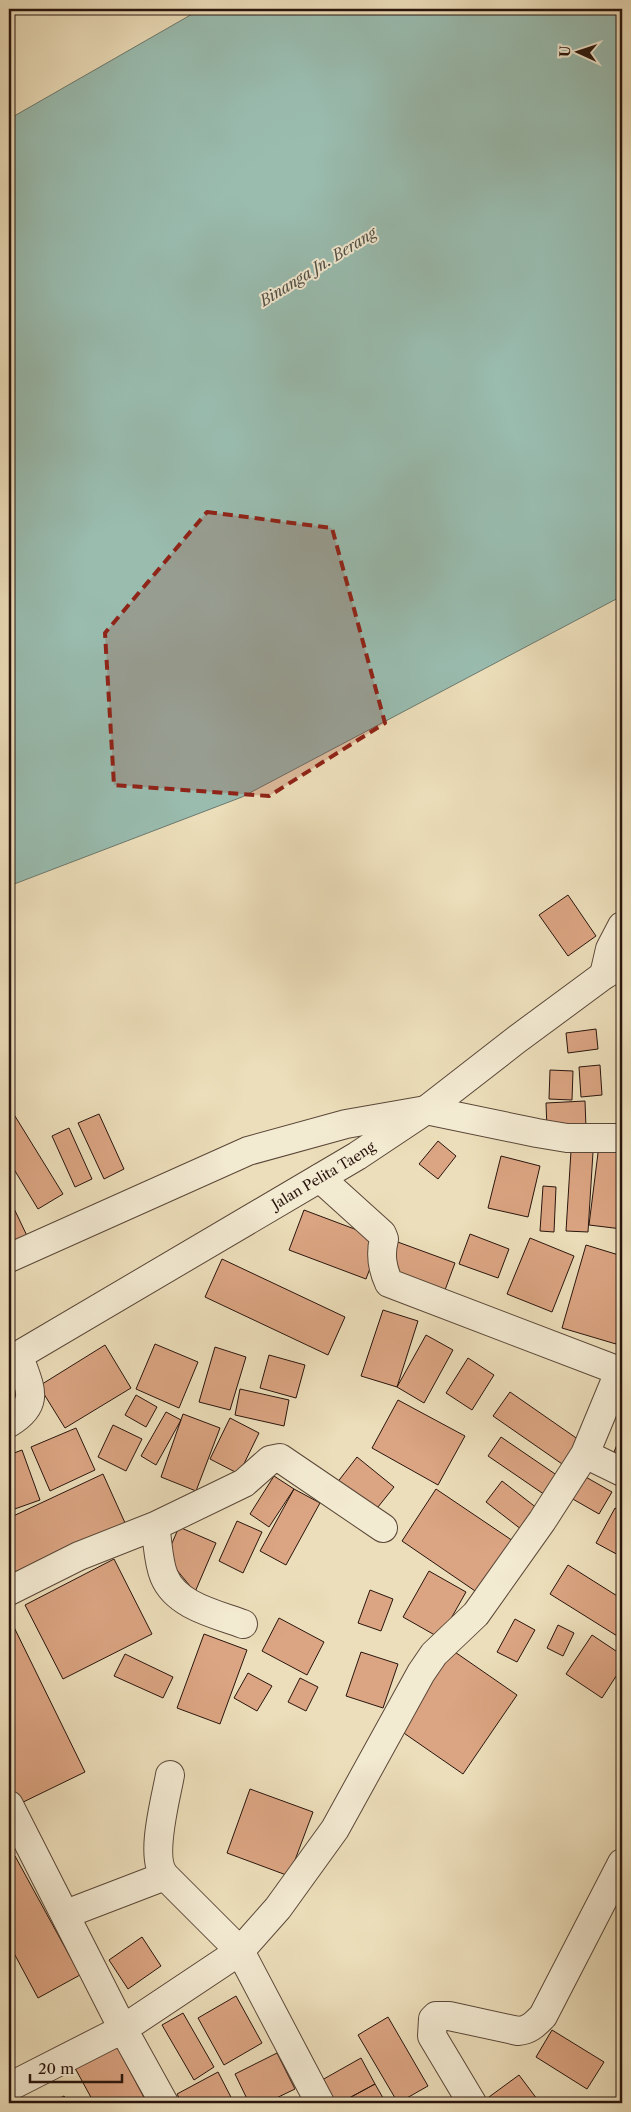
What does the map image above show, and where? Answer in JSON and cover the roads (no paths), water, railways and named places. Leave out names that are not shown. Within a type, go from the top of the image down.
[{"type":"street","points":[[613,970],[610,949],[622,926]]},
{"type":"street","name":"Jalan Pelita Taeng","points":[[14,1359],[320,1178],[426,1110],[613,970]]},
{"type":"street","points":[[9,1258],[248,1151],[346,1124],[426,1110],[567,1138],[622,1138]]},
{"type":"street","points":[[12,2090],[123,2028],[240,1951],[278,1908],[335,1829],[421,1673],[434,1654],[476,1614],[542,1521],[585,1454],[620,1372],[389,1283],[384,1271],[381,1251],[384,1239],[382,1234],[358,1210],[320,1178]]},
{"type":"street","points":[[9,1423],[25,1412],[29,1406],[29,1386],[14,1359]]},
{"type":"street","points":[[585,1454],[622,1472]]},
{"type":"street","points":[[9,1591],[79,1556],[155,1526],[244,1483],[270,1460],[280,1458],[384,1528]]},
{"type":"street","points":[[155,1526],[164,1576],[175,1592],[190,1604],[243,1624]]},
{"type":"street","points":[[170,1775],[158,1849],[160,1866],[165,1876],[240,1951],[320,2103]]},
{"type":"street","points":[[9,1805],[16,1835],[66,1914],[123,2028],[164,2103]]},
{"type":"street","points":[[472,2103],[432,2036],[433,2018],[436,2016],[449,2016],[489,2026],[528,2030],[543,2016],[622,1863]]},
{"type":"street","points":[[66,1914],[165,1876]]},
{"type":"water","name":"Binanga Jn. Berang","points":[[201,9],[622,9],[622,596],[242,797],[9,886],[9,119]]}]
